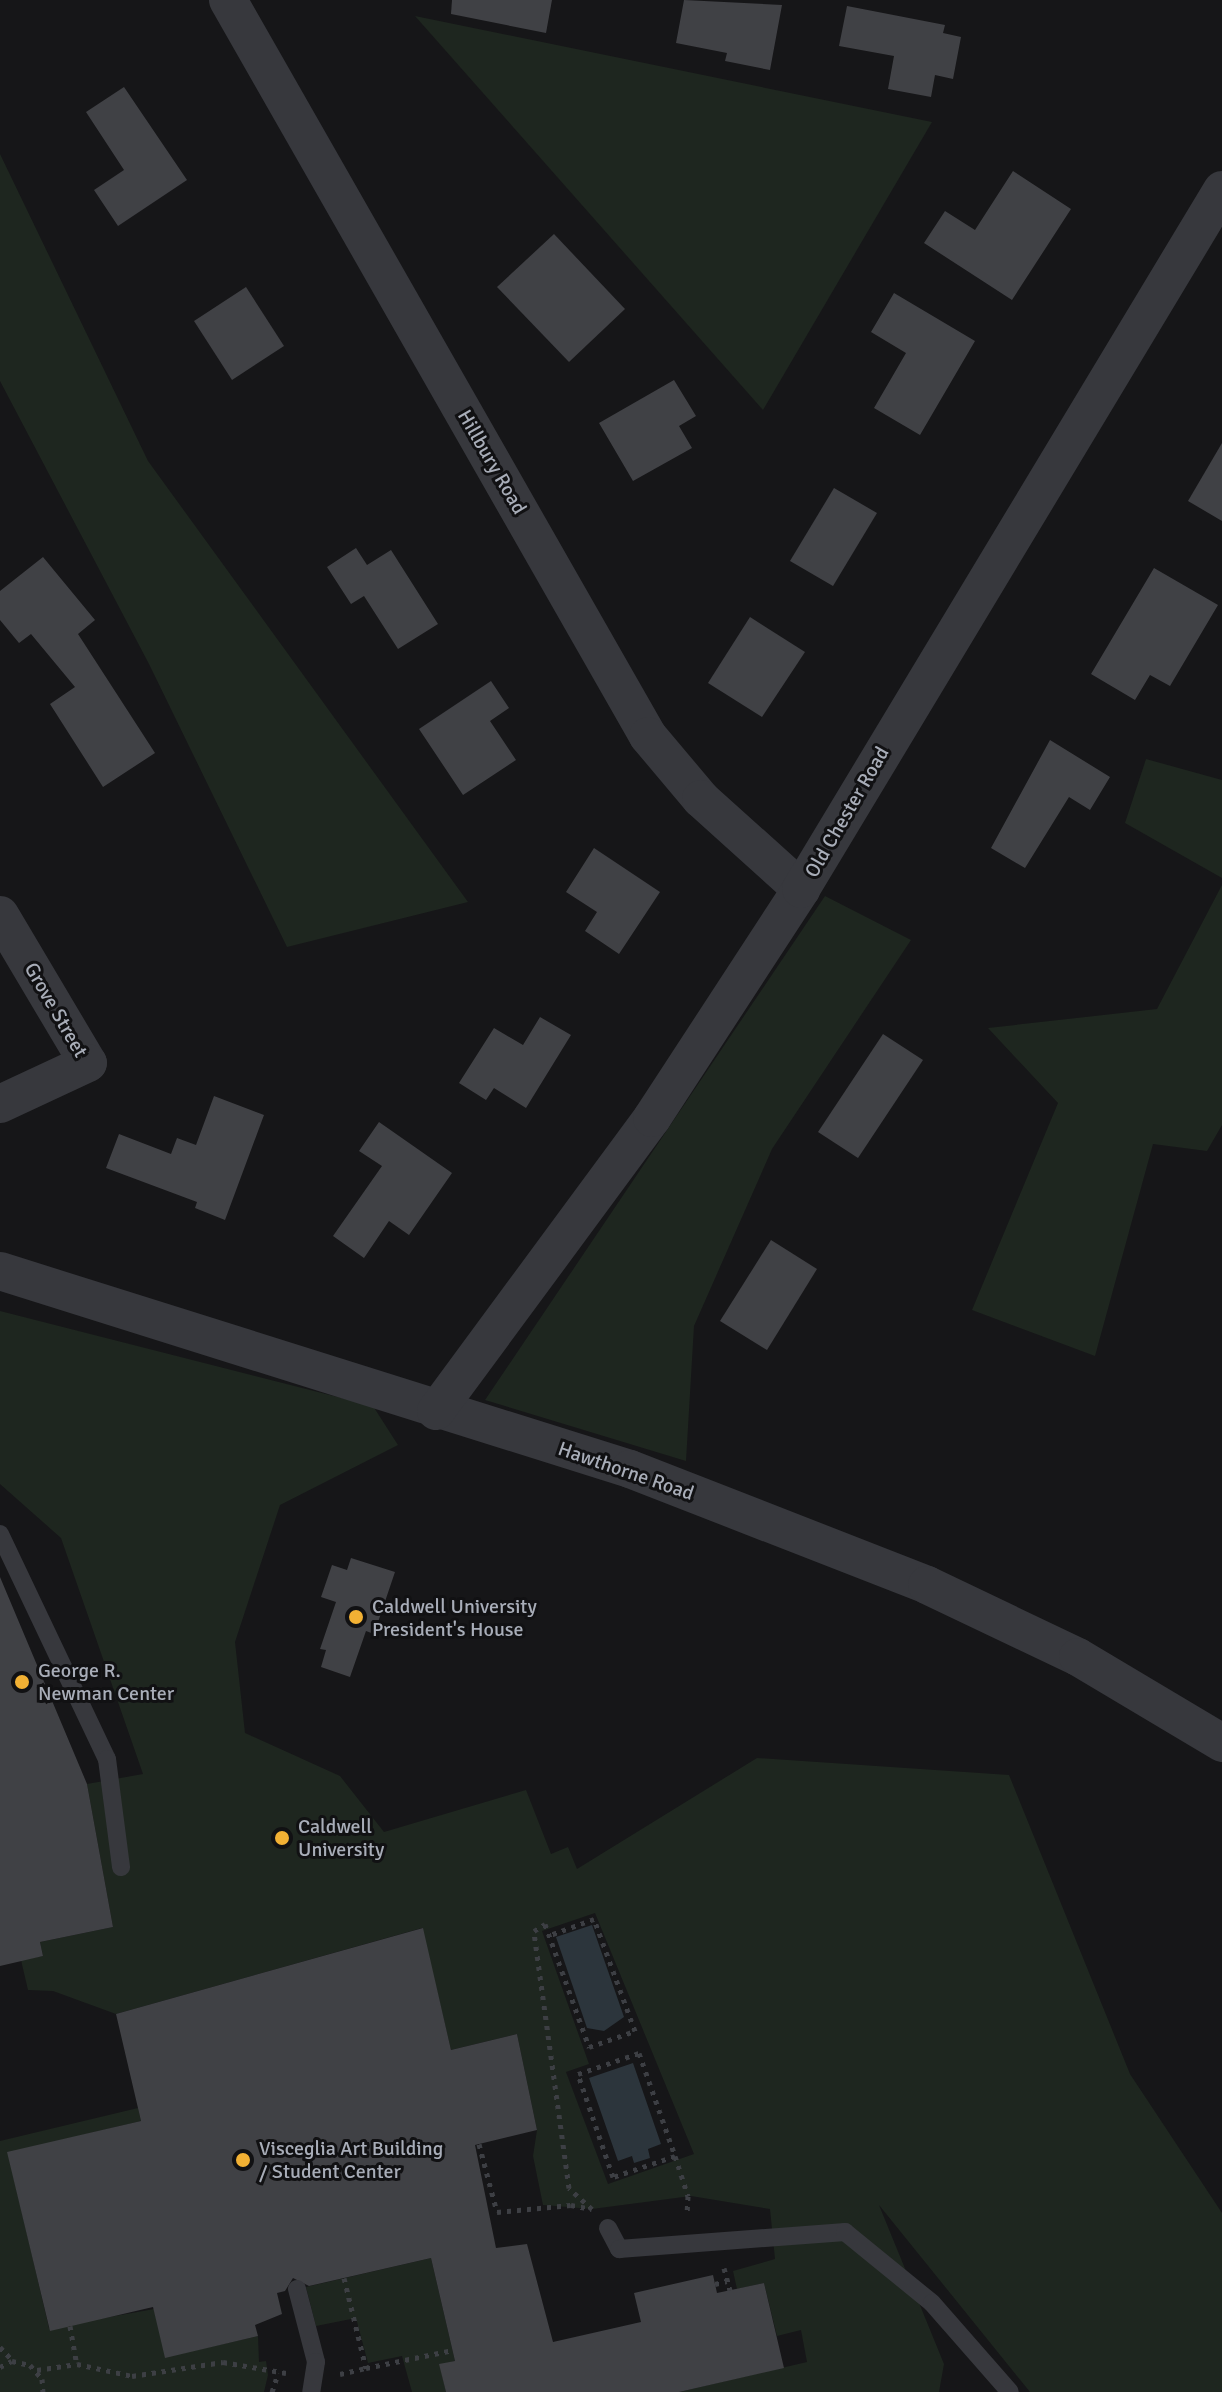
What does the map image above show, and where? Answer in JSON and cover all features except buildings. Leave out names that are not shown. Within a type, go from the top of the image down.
[{"type":"street","name":"Hillbury Road","points":[[228,0],[648,736],[701,799],[801,889]]},
{"type":"street","name":"Old Chester Road","points":[[436,1411],[652,1118],[801,889],[1222,190]]},
{"type":"street","name":"Grove Street","points":[[0,915],[88,1063],[0,1104]]},
{"type":"street","name":"Hawthorne Road","points":[[0,1271],[436,1411],[630,1469],[927,1585],[1078,1657],[1222,1743]]},
{"type":"lane","points":[[0,1534],[107,1759],[121,1867]]},
{"type":"lane","points":[[608,2228],[619,2249],[845,2232],[932,2303],[1010,2392]]},
{"type":"lane","points":[[297,2289],[316,2362],[311,2392]]},
{"type":"path","points":[[550,1935],[594,1919],[635,2031],[589,2047],[545,1924],[534,1931],[569,2188],[608,2228]]},
{"type":"path","points":[[675,2156],[613,2177],[578,2074],[639,2053],[675,2156],[691,2215],[677,2217]]},
{"type":"path","points":[[479,2144],[497,2212],[571,2205],[592,2209]]},
{"type":"path","points":[[723,2266],[730,2290]]},
{"type":"path","points":[[344,2278],[366,2368],[453,2350]]},
{"type":"path","points":[[715,2284],[727,2281]]},
{"type":"path","points":[[70,2326],[77,2364]]},
{"type":"path","points":[[0,2347],[14,2361],[37,2370],[77,2364],[132,2376],[223,2362],[292,2374]]},
{"type":"path","points":[[0,2367],[14,2361]]},
{"type":"path","points":[[37,2370],[43,2392]]},
{"type":"path","points":[[272,2392],[278,2373]]},
{"type":"shaded area","points":[[415,16],[932,122],[763,410]]},
{"type":"shaded area","points":[[0,154],[148,461],[468,902],[287,947],[149,664],[0,381]]},
{"type":"shaded area","points":[[1146,759],[1222,780],[1222,878],[1125,823]]},
{"type":"shaded area","points":[[1222,885],[1222,1125],[1207,1151],[1153,1144],[1095,1356],[972,1310],[1058,1103],[988,1028],[1157,1009]]},
{"type":"shaded area","points":[[825,896],[911,940],[772,1149],[694,1326],[686,1461],[485,1400]]},
{"type":"shaded area","points":[[0,1311],[373,1406],[398,1445],[280,1505],[235,1642],[245,1733],[340,1776],[384,1832],[526,1790],[551,1854],[568,1847],[577,1869],[757,1758],[1009,1775],[1130,2074],[1222,2213],[1222,2392],[1030,2392],[879,2205],[944,2364],[939,2392],[679,2392],[807,2362],[801,2330],[777,2336],[764,2283],[737,2289],[733,2271],[775,2259],[770,2209],[691,2196],[592,2209],[543,2205],[533,2156],[537,2130],[517,2034],[451,2050],[422,1928],[116,2014],[53,1991],[28,1990],[21,1960],[43,1956],[40,1942],[113,1927],[87,1784],[143,1774],[61,1538],[0,1484]],"holes":[[[595,1913],[694,2154],[608,2184],[566,2072],[589,2064],[542,1931]]]},
{"type":"shaded area","points":[[592,1925],[624,2017],[604,2031],[587,2028],[556,1937]]},
{"type":"shaded area","points":[[633,2063],[661,2144],[648,2149],[650,2158],[634,2163],[632,2156],[618,2161],[589,2078]]},
{"type":"shaded area","points":[[138,2108],[141,2121],[8,2153],[49,2328],[154,2309],[166,2357],[258,2336],[259,2362],[266,2361],[268,2375],[264,2392],[0,2392],[0,2141]]},
{"type":"shaded area","points":[[431,2258],[455,2361],[440,2365],[446,2392],[412,2392],[402,2356],[368,2363],[356,2318],[316,2326],[306,2287]]},
{"type":"place","name":"Caldwell University President's House","points":[[356,1617]]},
{"type":"place","name":"George R. Newman Center","points":[[22,1682]]},
{"type":"place","name":"Caldwell University","points":[[282,1838]]},
{"type":"place","name":"Visceglia Art Building / Student Center","points":[[243,2160]]}]
